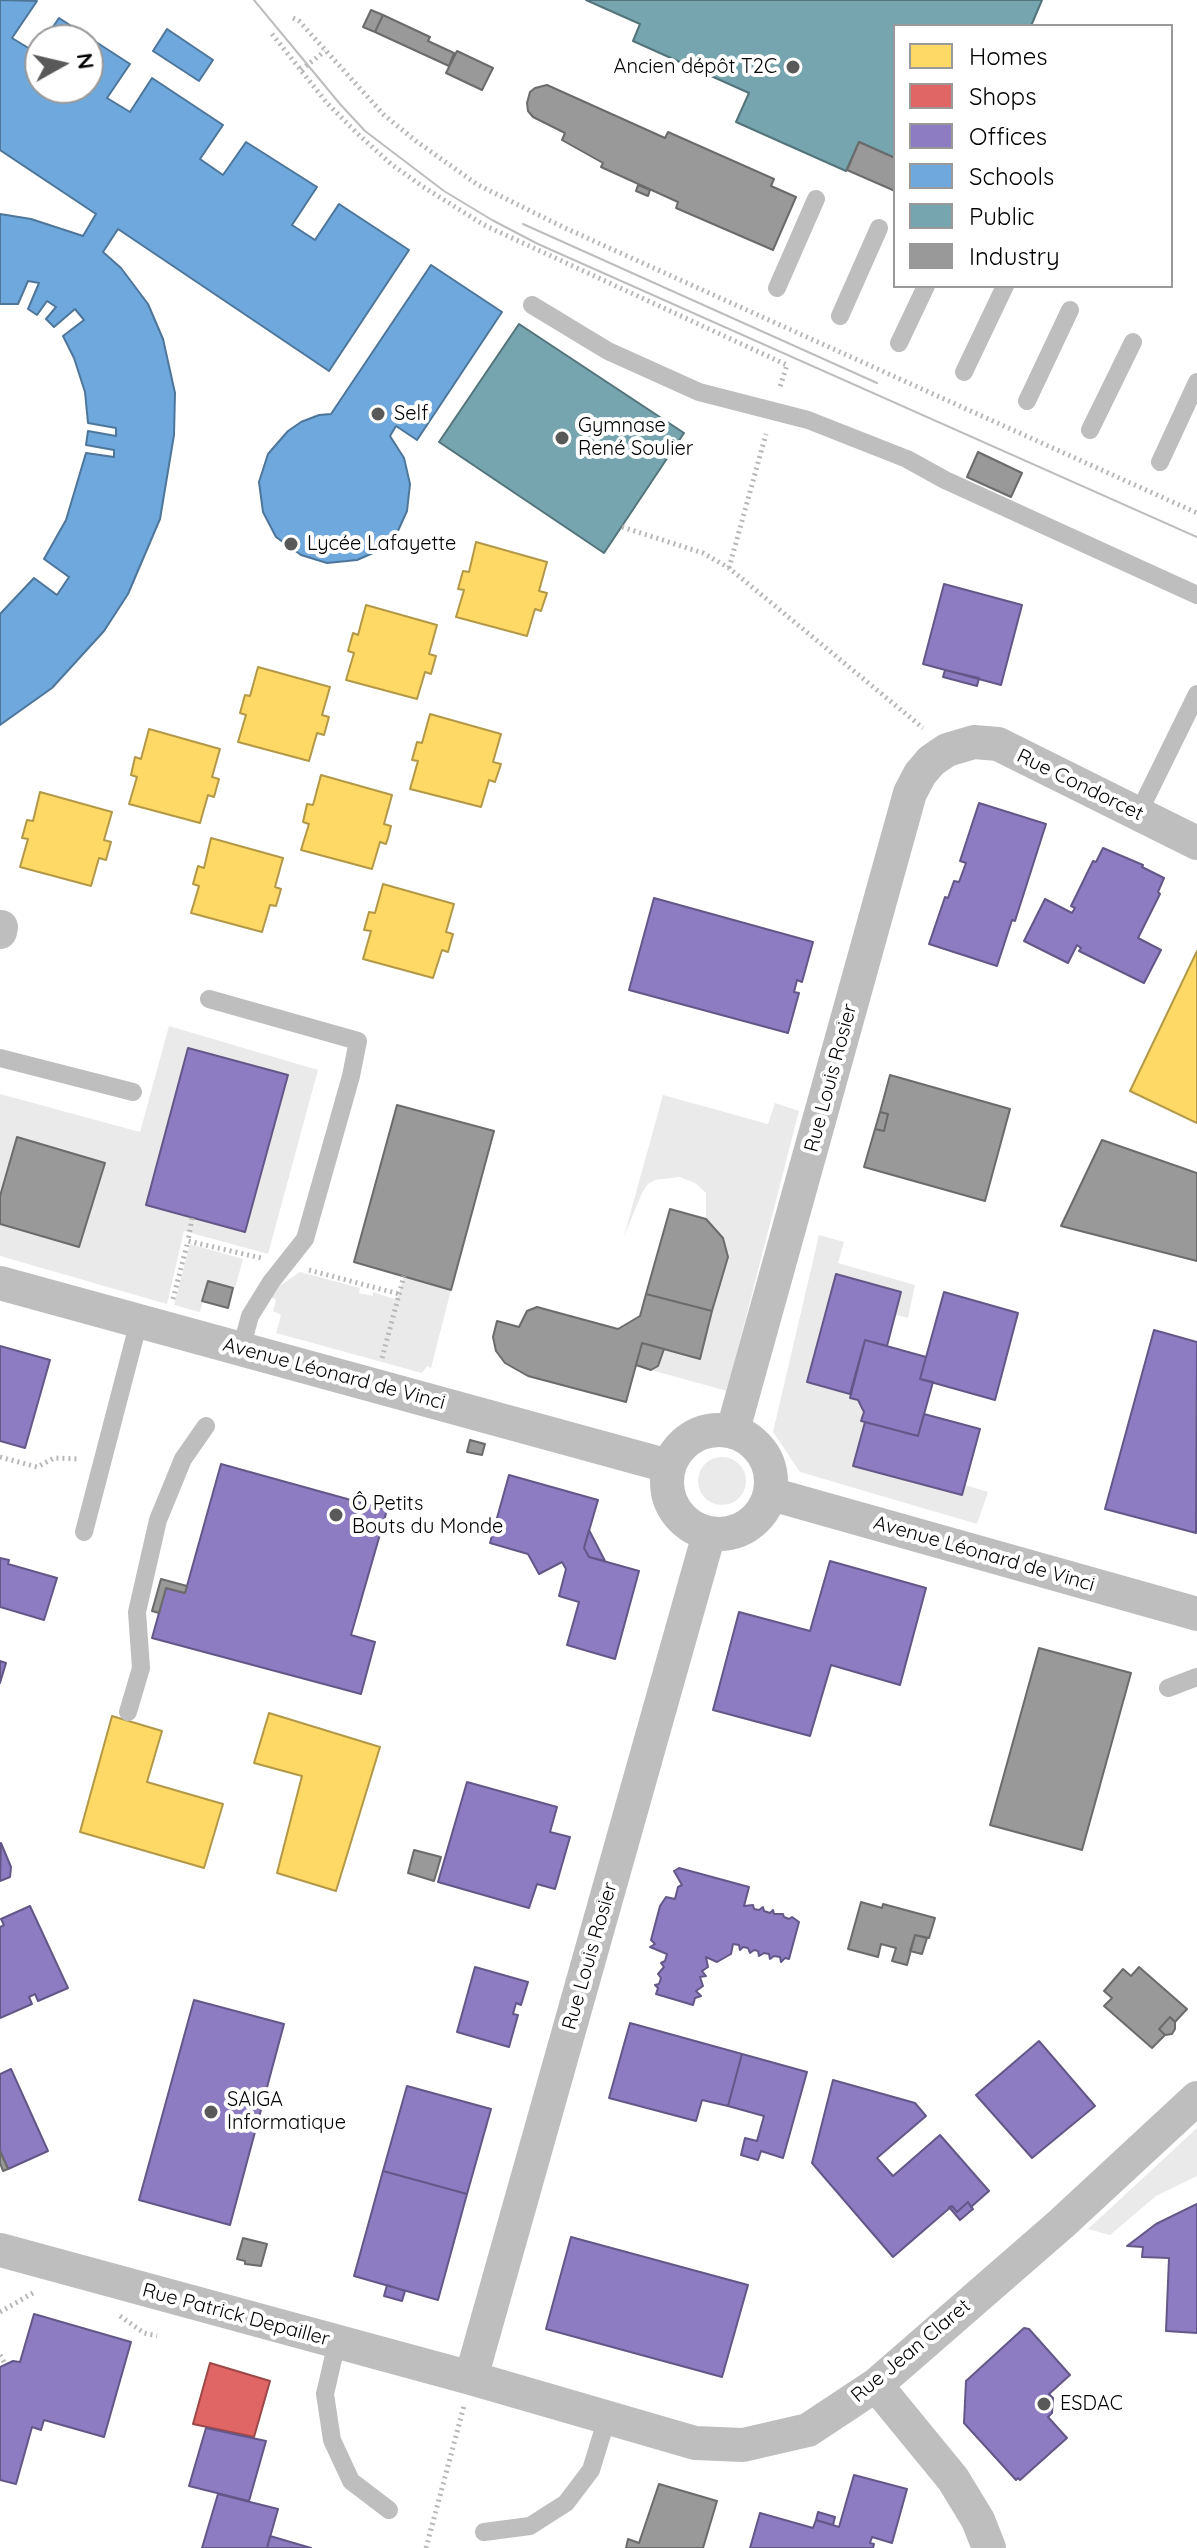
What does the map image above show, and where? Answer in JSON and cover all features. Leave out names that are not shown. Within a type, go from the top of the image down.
[{"type":"street","name":"Rue Condorcet","points":[[953,748],[974,742],[998,744],[1197,843]]},
{"type":"street","name":"Rue Louis Rosier","points":[[733,1430],[910,793],[931,761],[953,748]]},
{"type":"street","name":"Avenue Léonard de Vinci","points":[[0,1283],[668,1466]]},
{"type":"street","points":[[713,1429],[733,1430],[751,1439],[765,1455],[772,1473],[771,1494],[763,1512],[748,1526],[729,1534],[709,1534],[686,1522],[670,1501],[666,1484],[668,1466],[678,1448],[694,1435],[713,1429]]},
{"type":"street","name":"Avenue Léonard de Vinci","points":[[771,1494],[1197,1614]]},
{"type":"street","name":"Rue Louis Rosier","points":[[471,2378],[709,1534]]},
{"type":"street","name":"Rue Jean Claret","points":[[471,2378],[695,2443],[743,2445],[808,2430],[876,2385],[1072,2214],[1197,2098]]},
{"type":"street","name":"Rue Patrick Depailler","points":[[0,2250],[471,2378]]},
{"type":"street","points":[[876,2385],[953,2479],[978,2520],[989,2548]]},
{"type":"lane","points":[[777,288],[816,199]]},
{"type":"lane","points":[[840,316],[879,228]]},
{"type":"lane","points":[[899,343],[925,288]]},
{"type":"lane","points":[[964,372],[1004,288]]},
{"type":"lane","points":[[532,305],[608,351],[699,392],[823,425],[907,459],[945,480],[1197,595]]},
{"type":"lane","points":[[1027,401],[1070,310]]},
{"type":"lane","points":[[1090,430],[1133,342]]},
{"type":"lane","points":[[1160,462],[1197,382]]},
{"type":"lane","points":[[1138,814],[1197,694]]},
{"type":"lane","points":[[209,999],[358,1041],[305,1239],[271,1282],[250,1316],[241,1349]]},
{"type":"lane","points":[[0,1058],[133,1092]]},
{"type":"lane","points":[[84,1532],[102,1464],[152,1324]]},
{"type":"lane","points":[[128,1712],[141,1668],[137,1612],[158,1520],[183,1459],[206,1426]]},
{"type":"lane","points":[[1168,1688],[1197,1677]]},
{"type":"lane","points":[[337,2342],[325,2394],[332,2440],[351,2481],[389,2510]]},
{"type":"lane","points":[[484,2532],[530,2526],[566,2503],[591,2470],[607,2418]]},
{"type":"path","points":[[293,18],[384,115],[478,185],[565,228],[1197,513]]},
{"type":"path","points":[[272,34],[348,124],[391,164],[484,225],[787,365],[729,568]]},
{"type":"path","points":[[300,70],[325,51]]},
{"type":"path","points":[[622,527],[703,553],[729,568],[953,748]]},
{"type":"path","points":[[659,550],[663,541]]},
{"type":"path","points":[[152,1324],[188,1241],[192,1218]]},
{"type":"path","points":[[188,1241],[263,1258]]},
{"type":"path","points":[[301,1268],[399,1294]]},
{"type":"path","points":[[375,1386],[404,1276]]},
{"type":"path","points":[[0,1457],[37,1467],[54,1458],[71,1457],[102,1464]]},
{"type":"path","points":[[0,2312],[33,2293],[48,2297]]},
{"type":"path","points":[[106,2312],[121,2316],[144,2333],[157,2336]]},
{"type":"path","points":[[0,2355],[5,2364]]},
{"type":"path","points":[[426,2548],[471,2378]]},
{"type":"shaded area","points":[[169,1026],[318,1070],[268,1254],[184,1231],[167,1304],[0,1256],[0,1094],[140,1132]]},
{"type":"shaded area","points":[[663,1095],[768,1124],[775,1103],[799,1111],[727,1391],[651,1370],[664,1349],[700,1358],[728,1257],[723,1238],[706,1219],[706,1193],[695,1183],[680,1177],[655,1180],[648,1184],[624,1236]]},
{"type":"shaded area","points":[[819,1235],[844,1242],[838,1263],[915,1285],[908,1318],[896,1315],[901,1292],[836,1275],[807,1382],[850,1394],[850,1398],[858,1400],[864,1412],[861,1421],[865,1422],[853,1466],[962,1495],[965,1485],[988,1492],[977,1524],[800,1472],[773,1432]]},
{"type":"shaded area","points":[[190,1244],[243,1259],[235,1288],[208,1281],[200,1312],[174,1305]]},
{"type":"shaded area","points":[[300,1272],[360,1288],[359,1293],[373,1296],[373,1292],[397,1300],[404,1276],[451,1290],[431,1368],[427,1366],[422,1373],[276,1333],[281,1315],[273,1311],[276,1299],[270,1298],[275,1289]]},
{"type":"shaded area","points":[[722,1457],[739,1464],[746,1481],[739,1498],[722,1505],[705,1498],[698,1481],[705,1464]]},
{"type":"shaded area","points":[[1197,2128],[1197,2176],[1156,2196],[1110,2235],[1088,2229]]},
{"type":"building: Homes","points":[[476,542],[547,562],[539,591],[547,593],[541,611],[535,609],[527,636],[456,617],[464,590],[458,589],[463,571],[469,572]]},
{"type":"building: Homes","points":[[366,605],[437,625],[429,654],[436,656],[431,674],[425,672],[417,699],[346,680],[354,653],[348,651],[353,633],[358,635]]},
{"type":"building: Homes","points":[[258,667],[330,687],[322,715],[329,717],[324,735],[317,733],[309,761],[238,742],[246,715],[240,713],[245,695],[250,696]]},
{"type":"building: Homes","points":[[430,714],[501,734],[493,762],[501,764],[495,782],[489,780],[481,807],[410,789],[418,761],[412,760],[417,742],[422,743]]},
{"type":"building: Homes","points":[[149,729],[220,749],[212,777],[219,779],[214,797],[208,795],[200,823],[129,804],[137,777],[131,775],[135,757],[141,759]]},
{"type":"building: Homes","points":[[321,775],[392,795],[384,824],[391,826],[388,838],[386,844],[380,842],[372,869],[301,850],[309,824],[303,822],[307,804],[313,805]]},
{"type":"building: Homes","points":[[40,792],[112,812],[104,840],[111,842],[106,860],[99,858],[91,886],[20,867],[28,839],[22,838],[27,820],[33,821]]},
{"type":"building: Homes","points":[[211,838],[283,858],[275,887],[281,889],[276,906],[270,905],[262,932],[191,913],[199,886],[193,884],[198,866],[204,868]]},
{"type":"building: Homes","points":[[383,884],[454,904],[446,932],[453,934],[448,952],[442,950],[433,978],[363,959],[371,931],[364,930],[369,912],[375,913]]},
{"type":"building: Homes","points":[[1197,951],[1197,1123],[1130,1091]]},
{"type":"building: Homes","points":[[269,1713],[380,1747],[336,1891],[277,1873],[302,1776],[254,1763]]},
{"type":"building: Homes","points":[[112,1716],[162,1731],[147,1782],[223,1804],[204,1868],[80,1832]]},
{"type":"building: Shops","points":[[210,2363],[270,2381],[254,2437],[193,2424]]},
{"type":"building: Offices","points":[[944,584],[1022,605],[1001,685],[923,664]]},
{"type":"building: Offices","points":[[945,670],[979,678],[977,686],[943,677]]},
{"type":"building: Offices","points":[[979,803],[1046,824],[997,966],[929,944],[945,897],[948,898],[954,881],[959,882],[966,863],[960,861]]},
{"type":"building: Offices","points":[[1103,848],[1164,878],[1158,892],[1160,894],[1138,938],[1161,950],[1144,983],[1079,951],[1081,948],[1077,945],[1068,963],[1024,941],[1045,899],[1072,913],[1075,908],[1071,906],[1093,861],[1096,862]]},
{"type":"building: Offices","points":[[654,898],[813,942],[802,982],[797,980],[794,992],[799,993],[788,1033],[629,990]]},
{"type":"building: Offices","points":[[188,1048],[288,1075],[245,1232],[146,1205]]},
{"type":"building: Offices","points":[[836,1274],[901,1292],[887,1346],[865,1340],[850,1394],[807,1382]]},
{"type":"building: Offices","points":[[944,1292],[1018,1313],[995,1400],[920,1379]]},
{"type":"building: Offices","points":[[1154,1330],[1197,1342],[1196,1533],[1105,1509]]},
{"type":"building: Offices","points":[[865,1340],[926,1357],[920,1379],[933,1382],[918,1436],[861,1421],[864,1412],[858,1400],[850,1398]]},
{"type":"building: Offices","points":[[0,1346],[50,1360],[25,1448],[0,1441]]},
{"type":"building: Offices","points":[[924,1414],[980,1429],[962,1495],[853,1466],[865,1422],[918,1436]]},
{"type":"building: Offices","points":[[221,1464],[387,1510],[351,1635],[375,1642],[361,1694],[152,1638],[166,1588],[185,1593]]},
{"type":"building: Offices","points":[[509,1475],[598,1500],[584,1548],[589,1557],[639,1571],[615,1659],[567,1645],[579,1602],[559,1596],[566,1569],[562,1562],[539,1574],[528,1554],[490,1543]]},
{"type":"building: Offices","points":[[589,1530],[605,1561],[589,1557],[584,1548]]},
{"type":"building: Offices","points":[[0,1558],[9,1560],[8,1564],[57,1578],[44,1620],[0,1607]]},
{"type":"building: Offices","points":[[830,1561],[926,1588],[900,1685],[831,1665],[810,1736],[713,1710],[739,1612],[810,1631]]},
{"type":"building: Offices","points":[[0,1661],[6,1663],[0,1683]]},
{"type":"building: Offices","points":[[467,1782],[557,1807],[550,1832],[570,1837],[555,1889],[537,1884],[529,1908],[438,1882]]},
{"type":"building: Offices","points":[[1,1843],[11,1867],[10,1877],[0,1881]]},
{"type":"building: Offices","points":[[679,1868],[749,1887],[744,1906],[753,1905],[754,1909],[759,1910],[763,1907],[764,1911],[770,1913],[773,1910],[774,1914],[783,1914],[799,1922],[789,1959],[781,1962],[780,1957],[770,1959],[769,1954],[764,1953],[759,1956],[758,1951],[750,1953],[748,1948],[740,1950],[739,1945],[733,1944],[731,1954],[717,1962],[706,1957],[708,1967],[702,1971],[706,1976],[700,1977],[703,1986],[696,1991],[701,1996],[695,1998],[693,2005],[656,1994],[658,1988],[655,1985],[661,1978],[658,1974],[664,1967],[661,1963],[667,1954],[650,1947],[655,1944],[651,1940],[660,1906],[666,1897],[675,1899],[678,1887],[682,1885],[674,1871]]},
{"type":"building: Offices","points":[[30,1906],[68,1988],[38,2001],[35,1994],[29,1997],[32,2004],[0,2018],[0,1927],[4,1925],[1,1919]]},
{"type":"building: Offices","points":[[475,1967],[528,1982],[521,2005],[516,2003],[513,2014],[518,2015],[509,2047],[457,2032]]},
{"type":"building: Offices","name":"SAIGA Informatique","points":[[194,2000],[284,2024],[230,2225],[139,2200]]},
{"type":"building: Offices","points":[[630,2023],[742,2054],[728,2106],[702,2100],[696,2121],[609,2098]]},
{"type":"building: Offices","points":[[1039,2041],[1095,2106],[1032,2158],[976,2095]]},
{"type":"building: Offices","points":[[742,2054],[807,2072],[783,2158],[761,2151],[758,2160],[741,2155],[745,2138],[757,2141],[764,2116],[728,2106]]},
{"type":"building: Offices","points":[[11,2069],[48,2151],[8,2169],[0,2151],[0,2074]]},
{"type":"building: Offices","points":[[833,2080],[915,2103],[926,2116],[877,2158],[893,2176],[940,2135],[989,2191],[971,2207],[968,2202],[957,2212],[952,2206],[893,2257],[812,2163]]},
{"type":"building: Offices","points":[[407,2086],[491,2109],[467,2194],[383,2171]]},
{"type":"building: Offices","points":[[383,2171],[467,2194],[438,2300],[354,2276]]},
{"type":"building: Offices","points":[[968,2202],[973,2209],[960,2220],[949,2207],[952,2206],[957,2212]]},
{"type":"building: Offices","points":[[1197,2204],[1197,2333],[1166,2331],[1169,2258],[1142,2257],[1143,2247],[1127,2246],[1156,2224]]},
{"type":"building: Offices","points":[[571,2237],[748,2285],[722,2377],[546,2329]]},
{"type":"building: Offices","points":[[387,2285],[405,2291],[402,2301],[384,2296]]},
{"type":"building: Offices","points":[[34,2314],[131,2342],[104,2437],[44,2420],[41,2430],[32,2427],[16,2484],[0,2480],[0,2367],[13,2361],[20,2362]]},
{"type":"building: Offices","points":[[1024,2328],[1029,2329],[1070,2375],[1049,2394],[1053,2398],[1052,2413],[1048,2417],[1067,2438],[1020,2480],[1016,2480],[964,2423],[966,2381]]},
{"type":"building: Offices","points":[[206,2428],[266,2441],[249,2501],[189,2486]]},
{"type":"building: Offices","points":[[854,2475],[907,2489],[892,2543],[872,2537],[870,2543],[874,2544],[873,2548],[750,2548],[760,2513],[813,2528],[816,2520],[839,2527]]},
{"type":"building: Offices","points":[[218,2494],[278,2509],[267,2548],[202,2548]]},
{"type":"building: Offices","points":[[818,2512],[835,2517],[833,2525],[816,2520]]},
{"type":"building: Offices","points":[[270,2536],[311,2548],[267,2548]]},
{"type":"building: Schools","points":[[0,0],[37,1],[12,38],[24,45],[24,104],[104,104],[104,47],[130,64],[107,98],[130,112],[152,78],[223,125],[200,159],[223,175],[246,142],[317,187],[292,225],[315,240],[339,204],[409,250],[329,371],[118,229],[103,252],[121,268],[148,304],[163,339],[175,393],[174,435],[160,519],[128,594],[104,631],[52,688],[0,725],[0,614],[34,578],[57,595],[69,577],[44,559],[66,520],[86,453],[114,457],[114,450],[86,445],[88,431],[116,436],[116,428],[88,423],[85,392],[63,336],[84,320],[75,309],[54,327],[46,319],[56,307],[47,301],[37,315],[28,309],[39,283],[28,281],[18,304],[0,304],[0,214],[31,219],[83,236],[96,214],[0,150]]},
{"type":"building: Schools","points":[[59,18],[68,24],[55,24]]},
{"type":"building: Schools","points":[[167,29],[213,60],[199,81],[153,51]]},
{"type":"building: Schools","name":"Self","points":[[431,265],[502,312],[417,440],[396,426],[390,436],[404,458],[410,484],[407,511],[397,533],[373,553],[357,560],[327,563],[301,555],[276,537],[263,512],[259,482],[268,454],[288,431],[301,422],[331,414]]},
{"type":"building: Public","name":"Ancien dépôt T2C","points":[[586,0],[1042,0],[1032,24],[893,24],[893,157],[859,142],[846,171],[736,122],[749,93],[633,41],[640,24]]},
{"type":"building: Public","name":"Gymnase René Soulier","points":[[519,324],[684,433],[604,553],[439,442]]},
{"type":"building: Industry","points":[[371,10],[383,15],[375,32],[363,27]]},
{"type":"building: Industry","points":[[383,15],[430,37],[428,41],[454,53],[449,66],[375,32]]},
{"type":"building: Industry","points":[[457,51],[493,68],[482,90],[446,73]]},
{"type":"building: Industry","points":[[547,85],[665,138],[668,132],[774,179],[771,186],[796,197],[773,250],[676,208],[678,202],[601,167],[603,163],[562,140],[565,133],[533,117],[528,111],[530,92]]},
{"type":"building: Industry","points":[[859,142],[893,157],[893,190],[847,170]]},
{"type":"building: Industry","points":[[638,185],[650,190],[648,196],[636,191]]},
{"type":"building: Industry","points":[[978,452],[1022,473],[1011,497],[967,477]]},
{"type":"building: Industry","points":[[890,1075],[1010,1109],[985,1201],[864,1167],[875,1129],[884,1131],[888,1114],[880,1112]]},
{"type":"building: Industry","points":[[397,1105],[494,1131],[451,1290],[354,1262]]},
{"type":"building: Industry","points":[[880,1112],[888,1114],[884,1131],[875,1129]]},
{"type":"building: Industry","points":[[17,1137],[105,1163],[79,1247],[0,1224],[0,1196]]},
{"type":"building: Industry","points":[[1102,1140],[1197,1173],[1197,1261],[1061,1226]]},
{"type":"building: Industry","points":[[670,1209],[706,1219],[723,1238],[728,1257],[712,1311],[646,1294]]},
{"type":"building: Industry","points":[[208,1281],[233,1288],[228,1308],[202,1301]]},
{"type":"building: Industry","points":[[646,1294],[712,1311],[700,1359],[642,1343],[626,1402],[528,1376],[505,1363],[496,1351],[493,1337],[497,1321],[519,1327],[527,1311],[537,1307],[618,1329],[640,1316]]},
{"type":"building: Industry","points":[[642,1343],[664,1349],[658,1366],[651,1370],[636,1365]]},
{"type":"building: Industry","points":[[470,1440],[485,1444],[482,1455],[467,1452]]},
{"type":"building: Industry","points":[[161,1579],[187,1586],[185,1593],[166,1588],[159,1613],[152,1611]]},
{"type":"building: Industry","points":[[1039,1648],[1131,1673],[1082,1850],[990,1825]]},
{"type":"building: Industry","points":[[414,1850],[441,1857],[434,1881],[408,1873]]},
{"type":"building: Industry","points":[[861,1902],[882,1908],[883,1904],[935,1918],[929,1938],[915,1935],[907,1965],[892,1961],[896,1948],[881,1944],[878,1957],[848,1949]]},
{"type":"building: Industry","points":[[915,1935],[927,1938],[922,1954],[910,1951]]},
{"type":"building: Industry","points":[[1139,1967],[1187,2009],[1175,2022],[1170,2017],[1159,2029],[1165,2035],[1152,2048],[1104,2006],[1112,1998],[1104,1991],[1123,1969],[1131,1976]]},
{"type":"building: Industry","points":[[1170,2017],[1175,2022],[1175,2029],[1172,2034],[1165,2035],[1159,2029]]},
{"type":"building: Industry","points":[[0,2151],[8,2169],[3,2171],[0,2163]]},
{"type":"building: Industry","points":[[243,2238],[267,2244],[261,2266],[245,2264],[245,2261],[237,2259]]},
{"type":"building: Industry","points":[[659,2484],[717,2501],[703,2548],[626,2548],[628,2539],[639,2543]]},
{"type":"tram line","points":[[254,0],[365,131],[444,191],[492,220],[538,244],[1197,537]]},
{"type":"tram line","points":[[523,224],[877,383]]},
{"type":"place","name":"Ancien dépôt T2C","points":[[793,67]]},
{"type":"place","name":"Self","points":[[378,414]]},
{"type":"place","name":"Gymnase René Soulier","points":[[562,438]]},
{"type":"place","name":"Lycée Lafayette","points":[[291,544]]},
{"type":"place","name":"Ô Petits Bouts du Monde","points":[[336,1515]]},
{"type":"place","name":"SAIGA Informatique","points":[[211,2112]]},
{"type":"place","name":"ESDAC","points":[[1044,2404]]}]
